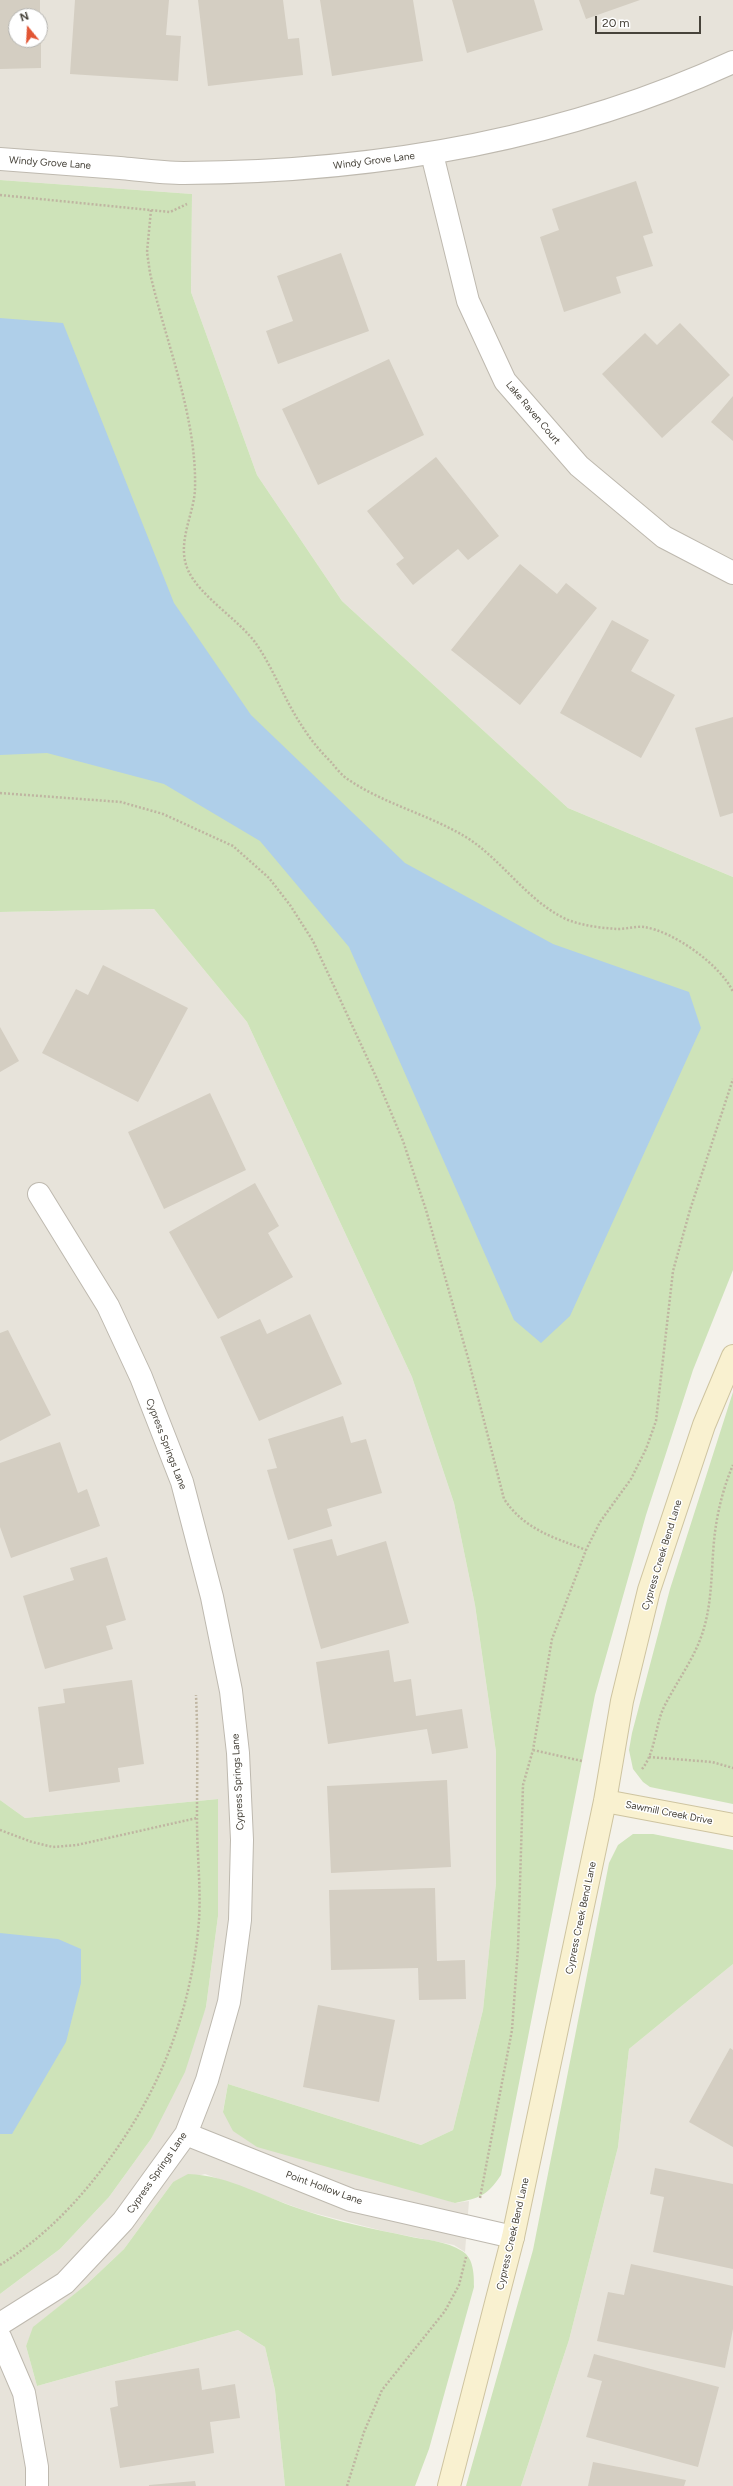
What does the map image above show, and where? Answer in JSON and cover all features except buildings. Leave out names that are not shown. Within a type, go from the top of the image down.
[{"type":"street","name":"Windy Grove Lane","points":[[0,159],[182,173],[309,169],[432,154],[572,123],[686,84],[733,62]]},
{"type":"street","name":"Lake Raven Court","points":[[432,154],[468,301],[505,381],[579,466],[664,537],[733,573]]},
{"type":"street","name":"Cypress Springs Lane","points":[[0,2324],[65,2283],[123,2221],[186,2134],[207,2080],[229,2002],[240,1920],[241,1832],[238,1753],[231,1691],[212,1597],[182,1482],[140,1377],[108,1306],[39,1194]]},
{"type":"street","name":"Cypress Creek Bend Lane","points":[[449,2486],[514,2237],[605,1801],[622,1701],[649,1590],[704,1424],[733,1356]]},
{"type":"street","name":"Sawmill Creek Drive","points":[[605,1801],[733,1825]]},
{"type":"street","name":"Point Hollow Lane","points":[[186,2134],[350,2200],[514,2237]]},
{"type":"street","points":[[0,2337],[24,2393],[37,2467],[37,2486]]},
{"type":"path","points":[[151,210],[147,252],[150,273],[189,425],[195,465],[194,495],[184,554],[188,570],[225,613],[256,643],[301,726],[321,751],[347,779],[379,796],[430,818],[469,839],[493,858],[532,898],[568,920],[588,926],[620,929],[644,927],[667,935],[713,964],[730,984],[733,992]]},
{"type":"path","points":[[0,793],[121,802],[163,814],[233,846],[268,878],[290,905],[312,941],[377,1079],[403,1141],[426,1210],[466,1350],[504,1499],[515,1516],[537,1530],[586,1550]]},
{"type":"path","points":[[347,2486],[364,2432],[382,2390],[445,2311],[459,2284],[474,2228],[512,2030],[521,1877],[521,1816],[523,1785],[533,1750],[552,1639],[586,1550],[600,1522],[631,1479],[646,1449],[656,1421],[673,1271],[690,1210],[733,1079]]},
{"type":"path","points":[[637,1774],[646,1764],[663,1710],[698,1645],[704,1628],[709,1606],[715,1532],[720,1502],[733,1465]]},
{"type":"path","points":[[0,2265],[44,2234],[89,2189],[129,2132],[155,2087],[174,2042],[191,1976],[199,1919],[197,1818],[198,1738],[196,1695]]},
{"type":"path","points":[[533,1750],[579,1760]]},
{"type":"path","points":[[649,1757],[712,1762],[733,1768]]},
{"type":"path","points":[[0,1830],[32,1842],[53,1847],[77,1845],[197,1818]]},
{"type":"shaded area","points":[[0,0],[733,0],[733,877],[568,808],[342,601],[257,475],[191,292],[192,194],[0,180]]},
{"type":"shaded area","points":[[154,909],[247,1022],[412,1377],[454,1503],[475,1605],[496,1752],[496,1883],[483,2010],[453,2130],[421,2145],[228,2084],[223,2111],[455,2203],[469,2201],[465,2252],[454,2245],[383,2231],[306,2211],[205,2174],[173,2182],[124,2249],[87,2284],[34,2327],[26,2346],[37,2386],[238,2330],[265,2347],[275,2390],[285,2486],[0,2486],[0,2294],[60,2249],[109,2197],[151,2139],[206,2007],[218,1916],[218,1799],[25,1818],[0,1800],[0,912]]},
{"type":"shaded area","points":[[733,1964],[733,2486],[521,2486],[569,2340],[618,2147],[629,2049]]},
{"type":"green space","points":[[0,180],[192,194],[191,292],[257,475],[342,601],[568,808],[733,877],[733,1270],[693,1370],[646,1515],[595,1695],[501,2175],[487,2192],[464,2201],[455,2203],[257,2147],[233,2131],[223,2112],[228,2084],[421,2145],[453,2130],[483,2010],[496,1883],[496,1752],[475,1605],[454,1503],[412,1377],[247,1022],[154,909],[0,912]]},
{"type":"green space","points":[[733,1392],[733,1804],[650,1787],[643,1782],[633,1769],[629,1750],[632,1733],[670,1589]]},
{"type":"green space","points":[[218,1799],[218,1916],[206,2007],[185,2072],[151,2139],[109,2197],[60,2249],[0,2294],[0,1800],[25,1818]]},
{"type":"green space","points":[[633,1834],[653,1834],[733,1850],[733,1964],[629,2049],[618,2147],[569,2340],[521,2486],[466,2486],[533,2250],[609,1863],[618,1845]]},
{"type":"green space","points":[[188,2174],[203,2175],[233,2183],[291,2206],[331,2219],[450,2245],[462,2251],[469,2258],[474,2277],[474,2287],[429,2449],[415,2486],[285,2486],[275,2390],[265,2347],[238,2330],[37,2386],[26,2346],[33,2327],[87,2284],[124,2249],[173,2182]]},
{"type":"water","points":[[0,318],[63,323],[174,603],[251,715],[405,863],[553,944],[689,992],[701,1028],[570,1316],[541,1343],[514,1320],[349,947],[260,841],[164,784],[47,753],[0,755]]},
{"type":"water","points":[[0,1933],[58,1939],[81,1949],[81,1983],[66,2042],[12,2134],[0,2134]]}]
